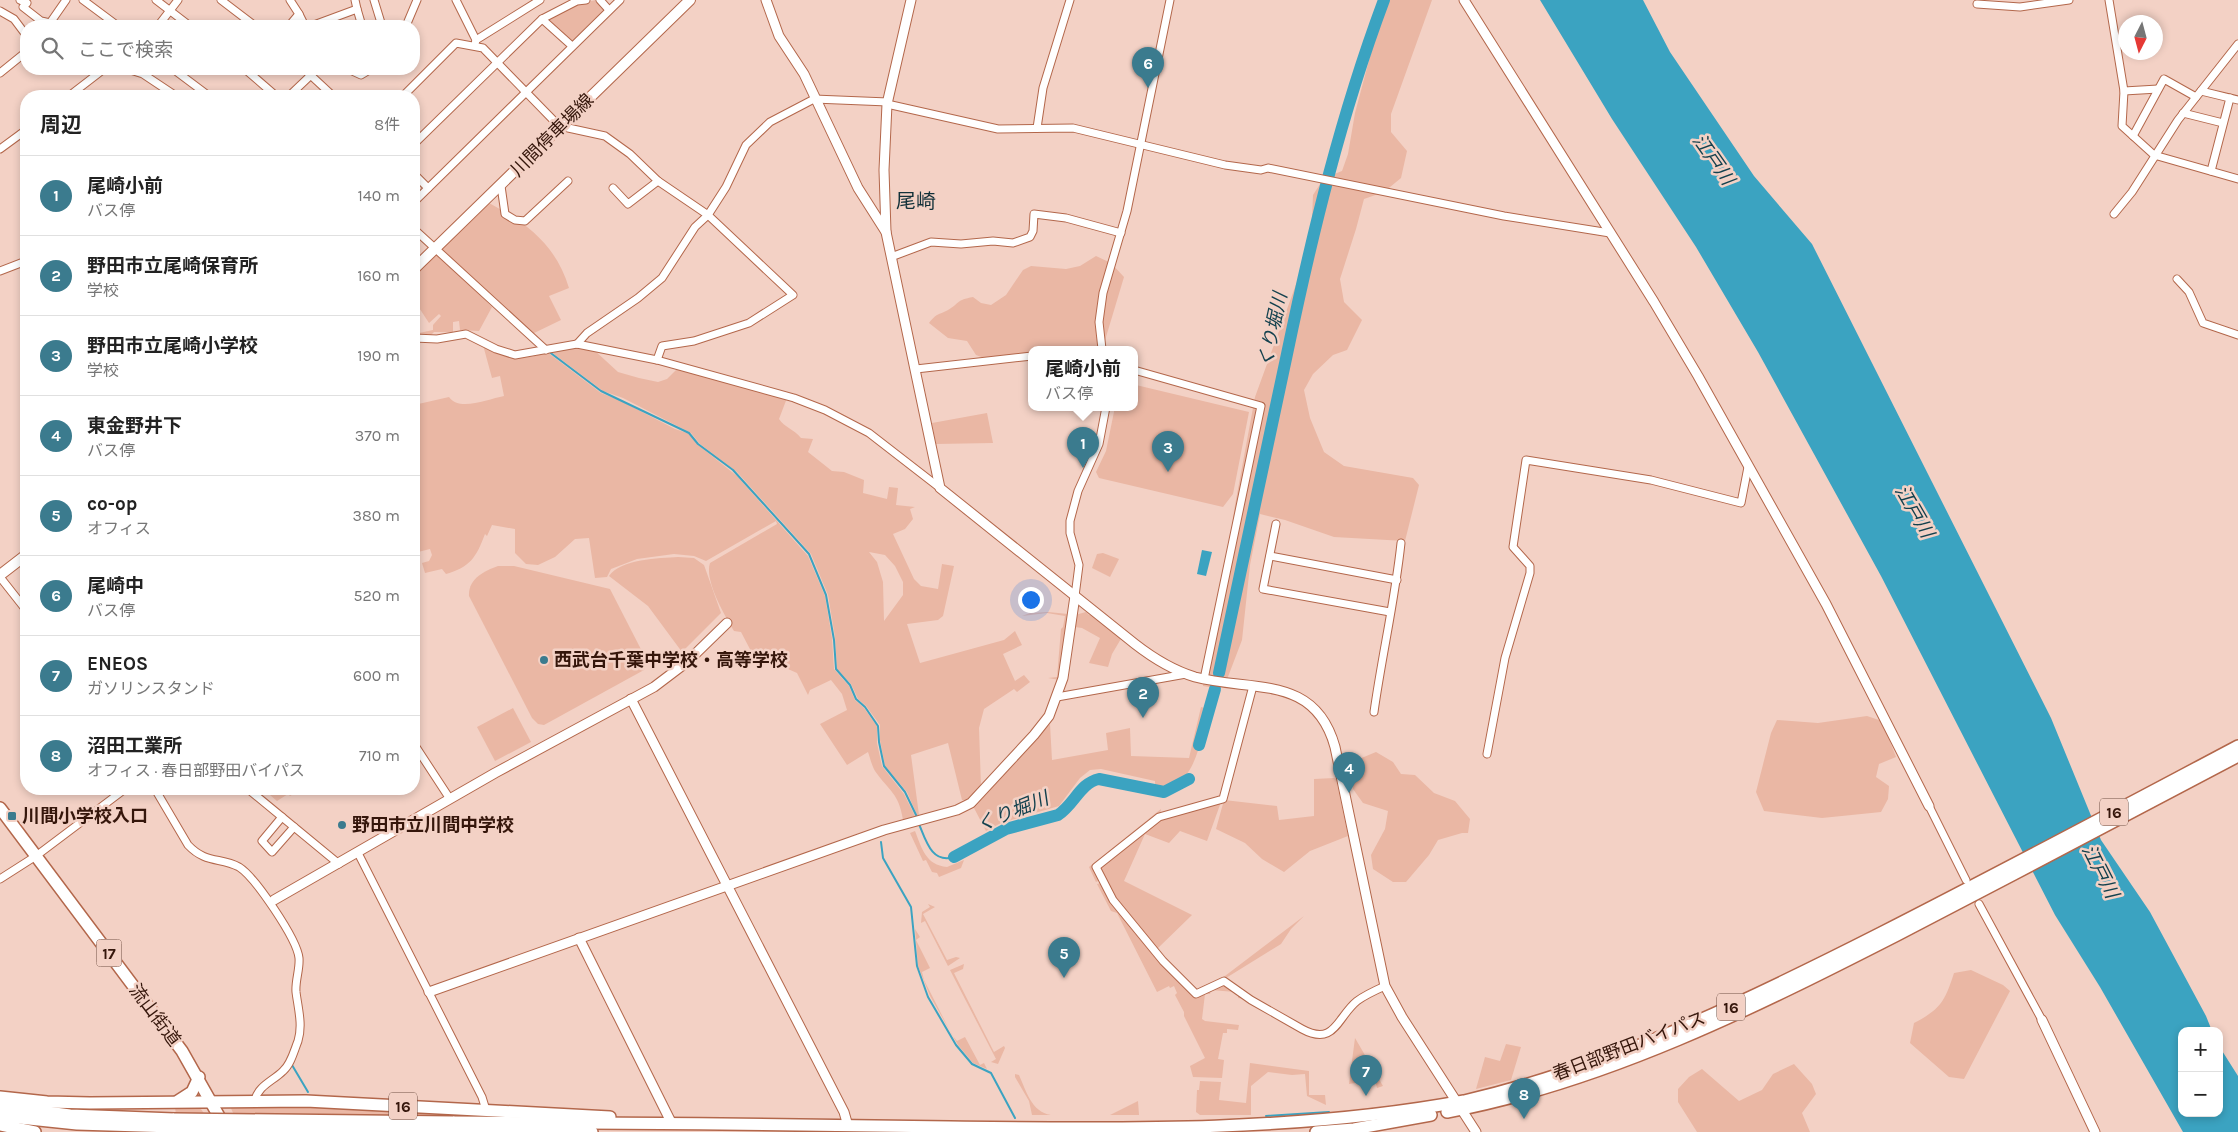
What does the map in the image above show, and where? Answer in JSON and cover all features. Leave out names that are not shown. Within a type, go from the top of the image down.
[{"type":"main road","name":"川間停車場線","points":[[420,263],[501,186],[686,1]]},
{"type":"main road","points":[[0,576],[20,560]]},
{"type":"main road","name":"春日部野田バイパス","points":[[1316,1132],[1362,1127],[1545,1088],[1624,1061],[1734,1015],[1802,984],[2238,746]]},
{"type":"main road","name":"春日部野田バイパス","points":[[1992,881],[2238,756]]},
{"type":"main road","name":"流山街道","points":[[0,808],[177,1044],[199,1077],[228,1132]]},
{"type":"main road","points":[[176,1102],[192,1092],[199,1077]]},
{"type":"main road","name":"春日部野田バイパス","points":[[1,1100],[70,1115],[173,1123]]},
{"type":"main road","name":"16","points":[[1,1100],[60,1103],[255,1100],[358,1103],[594,1115],[672,1124]]},
{"type":"main road","name":"春日部野田バイパス","points":[[0,1116],[77,1124],[173,1123],[453,1126],[672,1124],[847,1129],[1043,1130],[1229,1128],[1294,1125],[1460,1106]]},
{"type":"main road","points":[[0,1125],[35,1132]]},
{"type":"main road","name":"春日部野田バイパス","points":[[453,1126],[592,1132]]},
{"type":"street","points":[[20,0],[27,4],[23,7],[41,20]]},
{"type":"street","points":[[52,20],[66,0]]},
{"type":"street","points":[[83,0],[110,20]]},
{"type":"street","points":[[156,0],[182,20]]},
{"type":"street","points":[[163,20],[178,0]]},
{"type":"street","points":[[221,0],[247,20]]},
{"type":"street","points":[[290,0],[302,20]]},
{"type":"street","points":[[355,0],[360,20]]},
{"type":"street","points":[[374,0],[380,20]]},
{"type":"street","points":[[409,90],[456,44],[475,43],[540,0]]},
{"type":"street","points":[[420,138],[542,18],[577,1],[586,0]]},
{"type":"street","points":[[600,0],[609,10]]},
{"type":"street","points":[[420,196],[620,0]]},
{"type":"street","points":[[766,0],[779,36],[804,74],[814,99],[858,188],[886,232]]},
{"type":"street","points":[[911,0],[888,103],[884,170],[886,232],[940,488]]},
{"type":"street","points":[[1037,128],[1043,88],[1070,0]]},
{"type":"street","points":[[1102,346],[1100,309],[1106,280],[1121,233],[1170,0]]},
{"type":"street","points":[[1464,0],[1688,360],[1826,604],[1966,880]]},
{"type":"street","points":[[1977,4],[2070,0]]},
{"type":"street","points":[[2109,0],[2124,91],[2122,126],[2154,155],[2238,179]]},
{"type":"street","points":[[408,20],[415,1]]},
{"type":"street","points":[[459,1],[475,43],[483,48],[559,126],[605,136],[630,154],[658,181],[708,215],[793,295],[749,323],[694,341],[662,346],[657,360]]},
{"type":"street","points":[[327,20],[357,9]]},
{"type":"street","points":[[0,11],[14,19],[20,27]]},
{"type":"street","points":[[294,20],[298,14]]},
{"type":"street","points":[[542,18],[572,46]]},
{"type":"street","points":[[2114,214],[2132,192],[2154,155],[2183,113],[2238,44]]},
{"type":"street","points":[[0,72],[20,57]]},
{"type":"street","points":[[77,90],[96,75]]},
{"type":"street","points":[[144,75],[167,90]]},
{"type":"street","points":[[180,75],[197,90]]},
{"type":"street","points":[[252,75],[269,90]]},
{"type":"street","points":[[296,90],[311,75],[327,90]]},
{"type":"street","points":[[2132,136],[2164,79],[2199,94],[2238,100]]},
{"type":"street","points":[[2124,91],[2158,89]]},
{"type":"street","points":[[2211,171],[2230,98]]},
{"type":"street","points":[[577,344],[587,333],[638,298],[662,278],[695,227],[708,215],[726,187],[746,145],[770,122],[814,99],[888,103],[998,129],[1073,128],[1225,165],[1261,170],[1268,168],[1524,220],[1610,233]]},
{"type":"street","points":[[2183,113],[2224,123]]},
{"type":"street","points":[[0,150],[20,135]]},
{"type":"street","points":[[420,180],[428,188]]},
{"type":"street","points":[[501,186],[505,214],[515,220],[525,221],[568,181]]},
{"type":"street","points":[[613,188],[628,204],[658,181]]},
{"type":"street","points":[[891,257],[930,242],[961,244],[993,241],[1013,243],[1030,237],[1033,231],[1034,214],[1066,218],[1121,233]]},
{"type":"street","points":[[420,235],[546,350]]},
{"type":"street","points":[[0,271],[20,263]]},
{"type":"street","points":[[2177,280],[2189,292],[2203,323],[2238,335]]},
{"type":"street","points":[[420,338],[437,339],[466,334],[508,354],[515,355],[577,344],[657,360],[794,398],[825,410],[869,433],[1150,655],[1186,674],[1206,679],[1286,691],[1307,702],[1324,720],[1331,733],[1385,986],[1402,1017],[1476,1132]]},
{"type":"street","points":[[916,369],[1028,356]]},
{"type":"street","points":[[1138,371],[1261,406],[1206,679]]},
{"type":"street","points":[[429,992],[884,830],[957,810],[971,803],[1034,735],[1048,716],[1057,697],[1066,664],[1079,566],[1070,534],[1070,521],[1078,491],[1099,444],[1105,411]]},
{"type":"street","points":[[1487,754],[1505,658],[1529,582],[1530,566],[1513,547],[1526,460],[1651,480],[1741,504],[1748,467]]},
{"type":"street","points":[[1276,524],[1263,589],[1390,612]]},
{"type":"street","points":[[1374,712],[1397,580],[1401,543]]},
{"type":"street","points":[[1270,556],[1397,580]]},
{"type":"street","points":[[0,576],[20,602]]},
{"type":"street","points":[[274,900],[450,799],[654,687],[687,662],[726,624]]},
{"type":"street","points":[[1057,697],[1186,674]]},
{"type":"street","points":[[1253,686],[1222,799],[1159,817],[1096,867],[1113,900],[1163,961],[1196,994],[1224,981],[1308,1033],[1324,1035],[1336,1028],[1357,1001],[1385,986]]},
{"type":"street","points":[[632,700],[844,1112],[847,1129]]},
{"type":"street","points":[[420,753],[450,799]]},
{"type":"street","points":[[0,879],[36,856],[117,795]]},
{"type":"street","points":[[159,795],[188,845],[194,852],[217,862],[230,864],[245,872],[286,927],[299,956],[296,989],[301,1020],[299,1038],[284,1071],[257,1091],[255,1100]]},
{"type":"street","points":[[255,795],[338,864]]},
{"type":"street","points":[[282,817],[262,841],[272,852],[294,827]]},
{"type":"street","points":[[358,853],[482,1097],[486,1110]]},
{"type":"street","points":[[1979,904],[2042,1020],[2095,1132]]},
{"type":"street","points":[[579,938],[672,1124]]},
{"type":"shaded area","points":[[596,0],[607,10],[572,44],[546,20],[577,4]]},
{"type":"shaded area","points":[[1385,0],[1432,0],[1391,114],[1391,132],[1407,151],[1401,178],[1384,192],[1364,199],[1340,279],[1344,302],[1362,320],[1347,350],[1333,355],[1313,374],[1304,390],[1310,418],[1324,452],[1344,466],[1413,478],[1419,485],[1405,541],[1334,537],[1285,520],[1260,514],[1250,565],[1242,640],[1226,682],[1214,688],[1203,686],[1204,663],[1220,609],[1235,505],[1255,397],[1302,268],[1312,220],[1313,195],[1324,178],[1342,171],[1348,154],[1355,113]]},
{"type":"shaded area","points":[[489,203],[528,227],[548,247],[556,259],[569,288],[549,296],[561,320],[530,335],[438,250]]},
{"type":"shaded area","points":[[437,253],[492,307],[479,331],[460,330],[459,321],[453,322],[453,332],[434,332],[430,336],[420,335],[420,333],[433,330],[433,325],[441,316],[439,314],[429,323],[420,309],[420,270]]},
{"type":"shaded area","points":[[1096,256],[1111,263],[1124,277],[1103,346],[1028,346],[1028,356],[984,358],[976,355],[967,341],[948,338],[929,323],[936,316],[968,298],[973,297],[981,303],[991,305],[1006,295],[1023,270],[1031,266],[1066,269],[1080,266]]},
{"type":"shaded area","points":[[483,345],[514,358],[529,357],[547,352],[601,393],[619,400],[675,429],[690,434],[697,444],[737,476],[808,556],[825,596],[832,638],[834,669],[849,686],[855,700],[864,708],[877,726],[877,743],[882,766],[904,794],[915,816],[903,820],[896,798],[875,771],[868,752],[847,765],[820,724],[847,710],[842,694],[831,680],[810,690],[808,695],[797,673],[752,653],[741,632],[734,631],[721,607],[710,579],[710,563],[777,524],[776,521],[706,561],[694,556],[674,554],[637,559],[611,569],[607,577],[595,578],[589,538],[575,539],[555,557],[538,565],[526,564],[515,553],[515,529],[492,525],[487,536],[485,534],[475,555],[467,565],[446,574],[442,569],[425,573],[422,563],[429,561],[432,555],[430,549],[420,552],[420,404],[449,397],[460,404],[467,404],[504,396],[500,376],[492,378]]},
{"type":"shaded area","points":[[575,347],[593,349],[618,372],[639,378],[658,382],[667,379],[678,368],[787,398],[779,419],[801,438],[813,439],[808,452],[832,471],[844,472],[864,480],[863,493],[887,499],[889,487],[898,488],[896,505],[915,507],[910,509],[913,519],[905,529],[893,534],[914,579],[921,586],[938,589],[942,564],[954,566],[943,616],[938,620],[907,624],[920,663],[1004,640],[1015,631],[1022,645],[1003,654],[1015,681],[1024,675],[1030,682],[1017,692],[1014,689],[984,709],[979,728],[981,787],[968,800],[962,800],[948,743],[911,755],[919,815],[917,815],[907,792],[885,766],[880,740],[880,725],[866,706],[858,699],[851,684],[837,669],[835,637],[828,595],[811,554],[737,472],[700,444],[691,433],[623,398],[603,391],[550,351]],"holes":[[[869,552],[885,555],[895,566],[903,582],[903,595],[884,621],[883,582],[877,562]]]},
{"type":"shaded area","points":[[1138,385],[1249,412],[1233,494],[1223,507],[1099,478],[1096,472],[1106,451],[1114,411],[1138,411]]},
{"type":"shaded area","points":[[987,413],[993,443],[936,444],[932,423]]},
{"type":"shaded area","points":[[1103,553],[1119,559],[1110,577],[1092,568],[1097,554]]},
{"type":"shaded area","points":[[678,557],[694,558],[704,565],[721,613],[682,652],[648,606],[609,576],[622,566],[641,560]]},
{"type":"shaded area","points":[[498,566],[514,566],[610,589],[647,661],[644,670],[544,725],[538,724],[532,718],[469,596],[469,590],[474,580],[487,570]]},
{"type":"shaded area","points":[[1048,612],[1068,614],[1060,680],[1048,678],[1057,677],[1061,629],[1065,616],[1047,613],[1022,616],[1030,613]]},
{"type":"shaded area","points":[[1086,612],[1089,615],[1092,614],[1122,637],[1112,654],[1108,667],[1089,663],[1100,638],[1082,628],[1075,627],[1075,615]]},
{"type":"shaded area","points":[[1201,707],[1208,709],[1203,734],[1194,761],[1180,781],[1169,787],[1155,788],[1155,781],[1101,769],[1090,770],[1080,778],[1059,806],[1001,823],[986,831],[974,808],[1050,724],[1052,760],[1108,750],[1106,733],[1130,728],[1131,756],[1189,758]]},
{"type":"shaded area","points":[[513,708],[531,742],[495,761],[477,727]]},
{"type":"shaded area","points":[[1867,716],[1882,721],[1896,757],[1879,764],[1876,777],[1889,786],[1888,799],[1881,812],[1822,818],[1764,811],[1756,792],[1771,733],[1777,720],[1818,723]]},
{"type":"shaded area","points":[[1376,752],[1393,762],[1401,774],[1415,775],[1434,793],[1455,801],[1470,819],[1468,833],[1438,840],[1429,855],[1406,882],[1393,882],[1373,869],[1371,855],[1385,829],[1388,811],[1363,803],[1353,789],[1352,770],[1359,759]]},
{"type":"shaded area","points":[[1314,779],[1336,779],[1348,836],[1310,851],[1284,872],[1262,859],[1245,843],[1216,829],[1224,800],[1277,806],[1279,820],[1314,816]]},
{"type":"shaded area","points":[[270,795],[286,795],[277,801]]},
{"type":"shaded area","points":[[1221,802],[1207,841],[1180,831],[1169,843],[1145,834],[1124,881],[1192,915],[1157,949],[1115,898],[1100,868],[1161,817]]},
{"type":"shaded area","points":[[1161,809],[1160,814],[1093,866],[1100,880],[1096,882],[1089,867]]},
{"type":"shaded area","points":[[915,831],[929,859],[940,866],[947,867],[964,860],[961,868],[939,877],[937,873],[932,872],[926,860],[923,861],[910,833]]},
{"type":"shaded area","points":[[1102,883],[1196,997],[1222,984],[1226,984],[1246,999],[1238,998],[1238,994],[1235,992],[1211,990],[1210,994],[1205,994],[1202,1019],[1239,1025],[1238,1030],[1227,1029],[1227,1033],[1223,1033],[1218,1059],[1224,1060],[1222,1078],[1193,1077],[1190,1066],[1205,1058],[1184,1016],[1184,1012],[1175,995],[1177,993],[1174,986],[1170,988],[1169,986],[1157,992],[1117,913],[1111,911],[1097,884]]},
{"type":"shaded area","points":[[928,904],[935,907],[923,914],[947,960],[956,957],[960,958],[948,966],[925,921],[921,923],[922,912],[930,907]]},
{"type":"shaded area","points":[[1304,916],[1291,929],[1281,944],[1226,978],[1221,979]]},
{"type":"shaded area","points":[[915,929],[920,937],[916,940],[930,968],[922,972],[924,980],[950,1030],[930,996],[918,966]]},
{"type":"shaded area","points":[[964,964],[963,969],[954,973],[994,1052],[1004,1046],[1005,1048],[998,1064],[991,1062],[996,1059],[950,970]]},
{"type":"shaded area","points":[[1971,970],[2003,985],[2010,991],[1964,1079],[1949,1077],[1910,1043],[1914,1023],[1941,1003],[1948,991],[1954,973]]},
{"type":"shaded area","points":[[953,1036],[957,1041],[965,1037],[980,1065],[984,1063],[987,1069],[973,1063]]},
{"type":"shaded area","points":[[1355,1038],[1383,1086],[1377,1088],[1375,1080],[1349,1084]]},
{"type":"shaded area","points":[[1506,1044],[1521,1047],[1511,1080],[1476,1089],[1485,1057],[1500,1061]]},
{"type":"shaded area","points":[[1250,1063],[1309,1071],[1309,1095],[1325,1095],[1326,1105],[1307,1096],[1305,1074],[1292,1075],[1268,1072],[1251,1086],[1251,1115],[1200,1115],[1196,1112],[1197,1090],[1199,1090],[1200,1081],[1221,1082],[1219,1100],[1246,1103]]},
{"type":"shaded area","points":[[1794,1064],[1812,1084],[1816,1094],[1802,1113],[1810,1132],[1697,1132],[1678,1102],[1678,1089],[1689,1077],[1702,1069],[1739,1101],[1762,1090],[1773,1074]]},
{"type":"shaded area","points":[[1015,1074],[1019,1075],[1034,1105],[1044,1113],[1051,1115],[1032,1115],[1029,1101]]},
{"type":"shaded area","points":[[1138,1101],[1139,1115],[1110,1115]]},
{"type":"shaded area","points":[[229,1104],[336,1106],[452,1114],[450,1118],[234,1115]]},
{"type":"shaded area","points":[[172,1106],[199,1106],[205,1115],[176,1114],[175,1108]]},
{"type":"water","name":"江戸川","points":[[1540,0],[1643,0],[1670,52],[1754,176],[1812,244],[2051,718],[2101,840],[2150,912],[2206,1016],[2210,1027],[2178,1027],[2178,1117],[2223,1117],[2223,1052],[2238,1076],[2238,1132],[2183,1132],[2100,987],[2055,915],[1881,576],[1758,352],[1696,247],[1612,119]]},
{"type":"water","points":[[1202,550],[1212,552],[1206,576],[1197,574]]},
{"type":"waterway","name":"くり堀川","points":[[1219,673],[1317,220],[1354,87],[1384,0]]},
{"type":"waterway","points":[[548,351],[601,391],[689,433],[698,444],[733,470],[809,554],[826,595],[834,640],[836,669],[850,685],[856,699],[865,707],[878,726],[884,766],[905,792],[917,817]]},
{"type":"waterway","name":"くり堀川","points":[[1199,745],[1215,689]]},
{"type":"waterway","name":"くり堀川","points":[[954,857],[1006,829],[1058,815],[1092,781],[1099,779],[1164,792],[1189,779]]},
{"type":"waterway","points":[[919,824],[927,844],[935,854],[946,858],[954,857]]},
{"type":"waterway","points":[[881,842],[883,858],[911,907],[917,966],[928,997],[956,1045],[972,1064],[991,1073],[1015,1118]]},
{"type":"waterway","points":[[292,1063],[308,1092]]},
{"type":"waterway","points":[[1266,1116],[1329,1112]]},
{"type":"place","name":"尾崎中","points":[[1148,88]]},
{"type":"place","name":"尾崎小前","points":[[1083,468]]},
{"type":"place","name":"野田市立尾崎小学校","points":[[1168,472]]},
{"type":"place","name":"西武台千葉中学校・高等学校","points":[[544,660]]},
{"type":"place","name":"野田市立尾崎保育所","points":[[1143,718]]},
{"type":"place","name":"東金野井下","points":[[1349,793]]},
{"type":"place","name":"川間小学校入口","points":[[12,816]]},
{"type":"place","name":"野田市立川間中学校","points":[[342,825]]},
{"type":"place","name":"co-op","points":[[1064,978]]},
{"type":"place","name":"ENEOS","points":[[1366,1096]]},
{"type":"place","name":"沼田工業所","points":[[1524,1119]]},
{"type":"district","name":"尾崎","points":[[916,201]]}]
